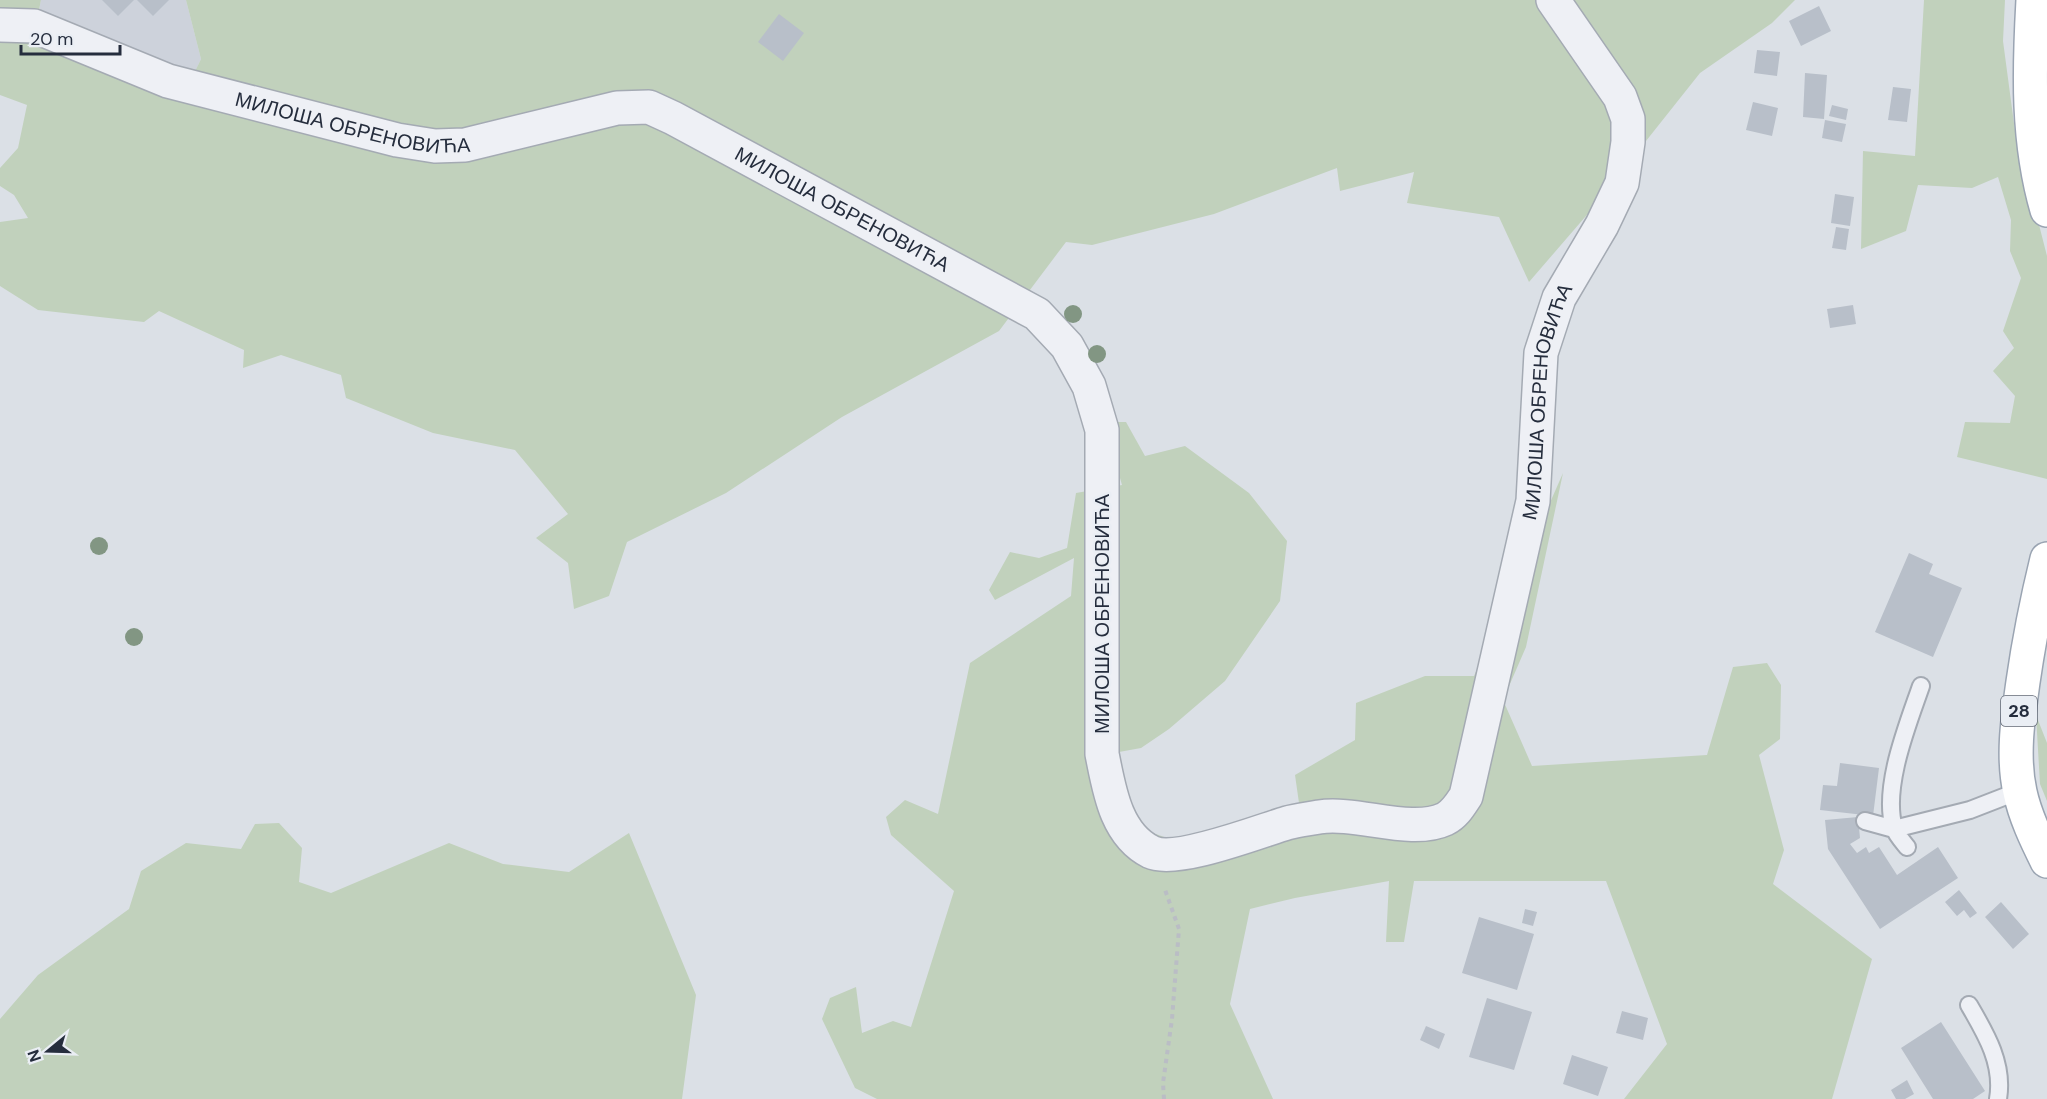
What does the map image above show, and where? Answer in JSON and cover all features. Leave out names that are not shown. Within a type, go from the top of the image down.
[{"type":"main road","points":[[2033,0],[2029,82],[2031,117],[2035,162],[2047,210]]},
{"type":"main road","name":"28","points":[[2047,559],[2034,612],[2018,714],[2016,748],[2019,790],[2036,839],[2047,861]]},
{"type":"street","name":"МИЛОША ОБРЕНОВИЋА","points":[[0,25],[34,26],[168,81],[397,140],[435,146],[465,145],[617,108],[649,107],[683,123],[1037,314],[1067,346],[1089,386],[1102,430],[1102,754],[1110,793],[1121,821],[1135,840],[1152,853],[1177,854],[1290,822],[1322,816],[1422,825],[1445,819],[1457,810],[1466,796],[1533,501],[1541,353],[1559,298],[1602,225],[1622,183],[1628,142],[1628,120],[1620,97],[1553,0]]},
{"type":"lane","points":[[1907,847],[1894,829],[1891,800],[1897,758],[1921,686]]},
{"type":"lane","points":[[1865,821],[1894,829],[1970,810],[2019,790]]},
{"type":"lane","points":[[1969,1005],[1991,1044],[2000,1083],[1998,1099]]},
{"type":"path","points":[[1152,853],[1179,929],[1172,1019],[1163,1083],[1164,1099]]},
{"type":"shaded area","points":[[41,0],[186,0],[201,59],[183,96],[33,40]]},
{"type":"green space","points":[[0,0],[41,0],[33,40],[183,96],[201,59],[186,0],[1795,0],[1772,23],[1700,73],[1592,209],[1529,282],[1499,217],[1407,203],[1414,172],[1340,191],[1337,168],[1214,214],[1092,245],[1066,242],[999,331],[842,417],[726,493],[627,542],[609,596],[574,609],[568,563],[536,538],[568,514],[515,450],[433,433],[346,398],[341,375],[281,355],[243,368],[244,350],[159,311],[144,322],[38,310],[0,286],[0,222],[28,218],[14,195],[0,186],[0,168],[18,148],[27,105],[0,95]]},
{"type":"green space","points":[[1924,0],[2005,0],[2003,41],[2015,131],[2047,256],[2047,479],[1957,457],[1965,422],[2010,423],[2015,396],[1993,371],[2014,348],[2003,331],[2021,278],[2010,251],[2011,220],[1998,177],[1972,188],[1918,185],[1906,231],[1861,249],[1863,151],[1915,156]]},
{"type":"green space","points":[[1111,422],[1126,422],[1145,456],[1185,446],[1249,493],[1287,541],[1280,601],[1225,681],[1169,729],[1141,748],[1119,752],[1131,810],[1150,832],[1187,845],[1299,803],[1295,775],[1355,740],[1356,703],[1425,676],[1474,676],[1563,473],[1526,647],[1503,700],[1532,766],[1707,755],[1733,667],[1767,663],[1781,685],[1780,739],[1759,755],[1784,850],[1773,884],[1872,959],[1832,1099],[1624,1099],[1667,1044],[1606,881],[1414,881],[1404,942],[1386,942],[1389,881],[1295,898],[1250,909],[1230,1004],[1273,1099],[877,1099],[855,1088],[822,1019],[830,998],[856,987],[862,1033],[893,1021],[911,1027],[954,891],[891,835],[886,817],[905,800],[938,814],[970,663],[1071,596],[1074,558],[995,600],[989,590],[1010,552],[1039,558],[1067,548],[1076,493],[1122,485],[1110,443]]},
{"type":"green space","points":[[2036,715],[2047,743],[2047,801],[2040,784]]},
{"type":"green space","points":[[279,823],[302,848],[299,882],[331,893],[449,843],[503,864],[569,872],[629,833],[696,995],[682,1099],[0,1099],[0,1019],[38,975],[129,909],[141,871],[186,843],[241,849],[255,824]]},
{"type":"building","points":[[102,0],[134,0],[118,16]]},
{"type":"building","points":[[137,0],[169,0],[153,16]]},
{"type":"building","points":[[1819,6],[1831,31],[1801,46],[1789,21]]},
{"type":"building","points":[[779,14],[804,33],[783,61],[758,42]]},
{"type":"building","points":[[1757,50],[1780,52],[1777,76],[1754,73]]},
{"type":"building","points":[[1805,73],[1827,75],[1824,119],[1803,117]]},
{"type":"building","points":[[1893,87],[1911,89],[1907,122],[1888,120]]},
{"type":"building","points":[[1753,102],[1778,108],[1772,136],[1746,130]]},
{"type":"building","points":[[1832,105],[1848,109],[1846,120],[1829,116]]},
{"type":"building","points":[[1825,120],[1846,124],[1842,142],[1822,138]]},
{"type":"building","points":[[1835,194],[1854,197],[1850,226],[1831,223]]},
{"type":"building","points":[[1836,227],[1849,229],[1846,250],[1832,248]]},
{"type":"building","points":[[1853,305],[1856,324],[1830,328],[1827,309]]},
{"type":"building","points":[[1909,553],[1933,564],[1929,574],[1962,588],[1933,657],[1875,632]]},
{"type":"building","points":[[1840,763],[1879,768],[1873,816],[1820,810],[1823,785],[1837,786]]},
{"type":"building","points":[[1858,817],[1860,838],[1850,844],[1857,853],[1866,847],[1869,853],[1879,847],[1897,875],[1938,847],[1958,878],[1880,929],[1828,849],[1825,820]]},
{"type":"building","points":[[1959,890],[1977,913],[1970,918],[1964,910],[1957,916],[1945,902]]},
{"type":"building","points":[[2001,902],[2029,934],[2013,949],[1985,917]]},
{"type":"building","points":[[1525,909],[1537,912],[1533,926],[1522,923]]},
{"type":"building","points":[[1479,917],[1534,934],[1517,990],[1462,973]]},
{"type":"building","points":[[1487,998],[1532,1012],[1514,1070],[1469,1057]]},
{"type":"building","points":[[1622,1011],[1648,1018],[1643,1040],[1616,1033]]},
{"type":"building","points":[[1941,1022],[1985,1091],[1973,1099],[1933,1099],[1901,1048]]},
{"type":"building","points":[[1426,1026],[1445,1034],[1439,1049],[1420,1040]]},
{"type":"building","points":[[1572,1055],[1608,1067],[1598,1096],[1563,1084]]},
{"type":"building","points":[[1907,1080],[1914,1094],[1905,1099],[1896,1099],[1891,1090]]}]
